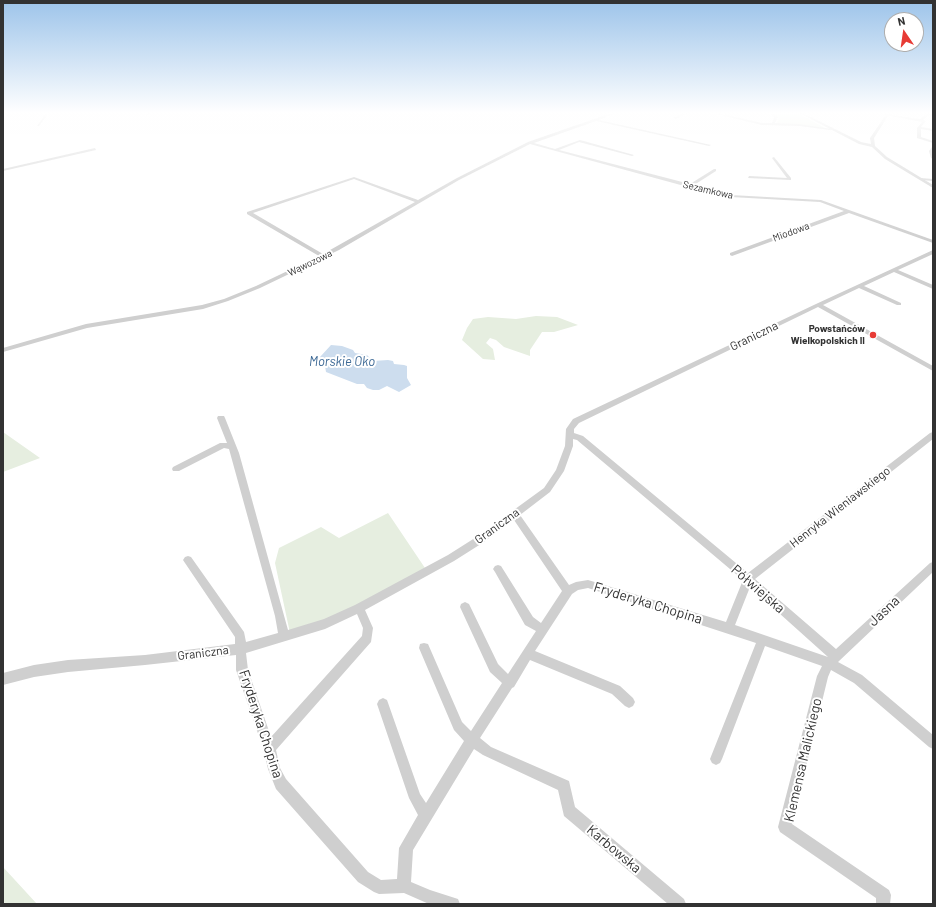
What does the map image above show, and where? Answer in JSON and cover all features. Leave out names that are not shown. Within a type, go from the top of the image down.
[{"type":"street","points":[[3,170],[67,155]]},
{"type":"street","name":"Wąwozowa","points":[[3,350],[86,326],[203,308],[258,287],[324,256],[458,179],[505,155]]},
{"type":"street","name":"Sezamkowa","points":[[575,155],[731,196],[821,201],[933,242]]},
{"type":"street","points":[[883,155],[933,187]]},
{"type":"street","points":[[749,178],[790,179],[774,158]]},
{"type":"street","points":[[689,186],[715,170]]},
{"type":"street","points":[[324,256],[249,213],[354,178],[419,202]]},
{"type":"street","points":[[921,180],[933,180]]},
{"type":"street","name":"Miodowa","points":[[732,254],[849,211]]},
{"type":"street","name":"Graniczna","points":[[3,679],[34,671],[68,666],[145,660],[241,649],[325,624],[359,608],[452,558],[515,514],[546,490],[560,471],[566,456],[570,429],[576,421],[818,305],[933,252]]},
{"type":"street","points":[[926,255],[933,257]]},
{"type":"street","points":[[893,270],[933,287]]},
{"type":"street","points":[[859,286],[899,304]]},
{"type":"street","points":[[818,305],[933,369]]},
{"type":"street","points":[[221,418],[232,446],[280,616],[284,636]]},
{"type":"street","name":"Półwiejska","points":[[570,435],[580,438],[748,579],[833,660],[858,679],[933,743]]},
{"type":"street","name":"Henryka Wieniawskiego","points":[[748,579],[933,435]]},
{"type":"street","points":[[176,469],[223,446],[232,446]]},
{"type":"street","points":[[404,886],[406,848],[472,740],[568,591],[515,514]]},
{"type":"street","name":"Fryderyka Chopina","points":[[188,560],[240,636],[242,670],[269,748],[274,769],[281,784],[363,877],[379,887],[404,886],[429,897],[453,904]]},
{"type":"street","name":"Jasna","points":[[833,660],[933,566]]},
{"type":"street","points":[[498,569],[529,620],[543,630]]},
{"type":"street","points":[[729,628],[748,579]]},
{"type":"street","name":"Fryderyka Chopina","points":[[568,591],[576,586],[588,584],[597,586],[762,640],[833,660]]},
{"type":"street","points":[[464,607],[494,668],[510,683]]},
{"type":"street","points":[[269,748],[367,638],[368,628],[359,608]]},
{"type":"street","points":[[716,759],[762,640]]},
{"type":"street","points":[[424,648],[458,726],[472,740]]},
{"type":"street","points":[[528,654],[616,690],[629,702]]},
{"type":"street","name":"Klemensa Malickiego","points":[[833,660],[823,676],[786,827],[884,896],[883,904]]},
{"type":"street","points":[[383,704],[415,798],[426,814]]},
{"type":"street","name":"Karbowska","points":[[472,740],[487,751],[564,786],[569,811],[679,904]]},
{"type":"shaded area","points":[[536,316],[557,317],[578,325],[554,332],[542,332],[530,350],[530,356],[504,347],[496,340],[490,338],[486,343],[493,349],[495,360],[483,359],[462,340],[473,319],[488,317],[516,319]]},
{"type":"shaded area","points":[[3,432],[40,458],[3,472]]},
{"type":"shaded area","points":[[388,513],[425,568],[356,607],[290,633],[275,563],[279,548],[321,527],[339,538]]},
{"type":"shaded area","points":[[3,867],[37,904],[3,904]]},
{"type":"water","name":"Morskie Oko","points":[[331,345],[342,346],[353,350],[355,353],[367,355],[373,361],[388,360],[393,361],[394,364],[407,366],[407,378],[411,385],[399,392],[387,386],[379,390],[373,390],[367,388],[364,384],[357,384],[326,372],[325,366],[320,357]]},
{"type":"place","name":"Powstańców Wielkopolskich II","points":[[873,335]]}]
